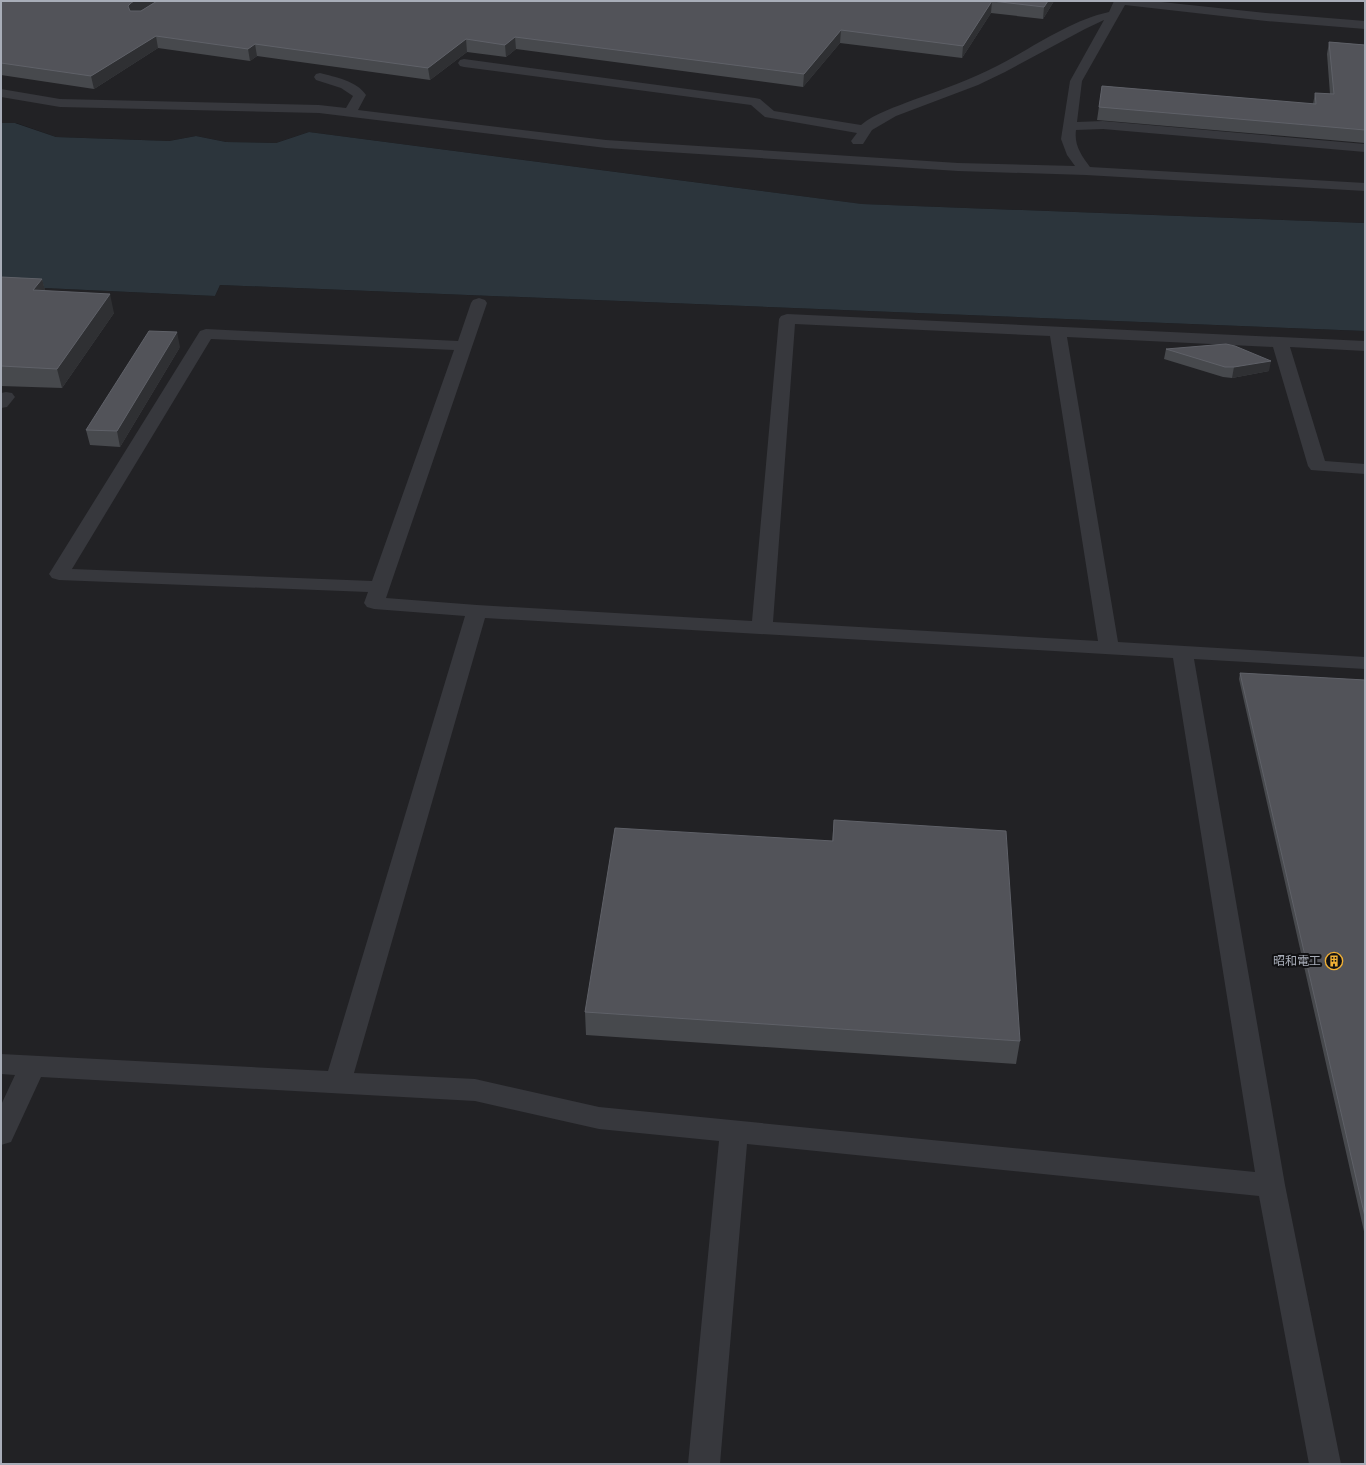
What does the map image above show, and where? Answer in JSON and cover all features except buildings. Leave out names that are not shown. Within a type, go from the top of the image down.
[{"type":"lane","points":[[1086,171],[1074,154],[1068,139],[1076,81],[1120,1],[1266,17],[1365,25]]},
{"type":"lane","points":[[848,159],[865,130],[891,113],[973,82],[1001,69],[1080,26],[1098,18],[1112,15]]},
{"type":"lane","points":[[464,63],[755,102],[770,114],[865,130]]},
{"type":"lane","points":[[320,77],[346,85],[360,95],[350,112]]},
{"type":"lane","points":[[1,94],[60,103],[319,109],[606,144],[848,159],[958,168],[1086,171],[1365,187]]},
{"type":"lane","points":[[1069,126],[1103,125],[1365,148]]},
{"type":"lane","points":[[479,303],[374,603],[477,611],[1365,663]]},
{"type":"lane","points":[[762,628],[787,319],[1365,346]]},
{"type":"lane","points":[[1058,332],[1109,648]]},
{"type":"lane","points":[[380,587],[59,574],[206,334],[464,346]]},
{"type":"lane","points":[[1280,342],[1317,466],[1365,469]]},
{"type":"lane","points":[[338,1082],[477,611]]},
{"type":"lane","points":[[1182,652],[1271,1185],[1325,1464]]},
{"type":"lane","points":[[1,1064],[475,1090],[599,1118],[1271,1185]]},
{"type":"lane","points":[[1,1134],[33,1065]]},
{"type":"lane","points":[[704,1464],[734,1132]]},
{"type":"shaded area","points":[[1,1],[1365,1],[1365,223],[861,204],[309,132],[276,143],[226,142],[196,136],[169,141],[56,137],[16,123],[1,123]]},
{"type":"shaded area","points":[[1,123],[15,123],[56,137],[169,141],[196,136],[226,142],[276,143],[309,132],[862,204],[1365,223],[1365,331],[220,285],[215,296],[1,286]]},
{"type":"shaded area","points":[[220,285],[1365,331],[1365,1464],[1,1464],[1,286],[215,296]]},
{"type":"place","name":"昭和電工","points":[[1334,961]]}]
